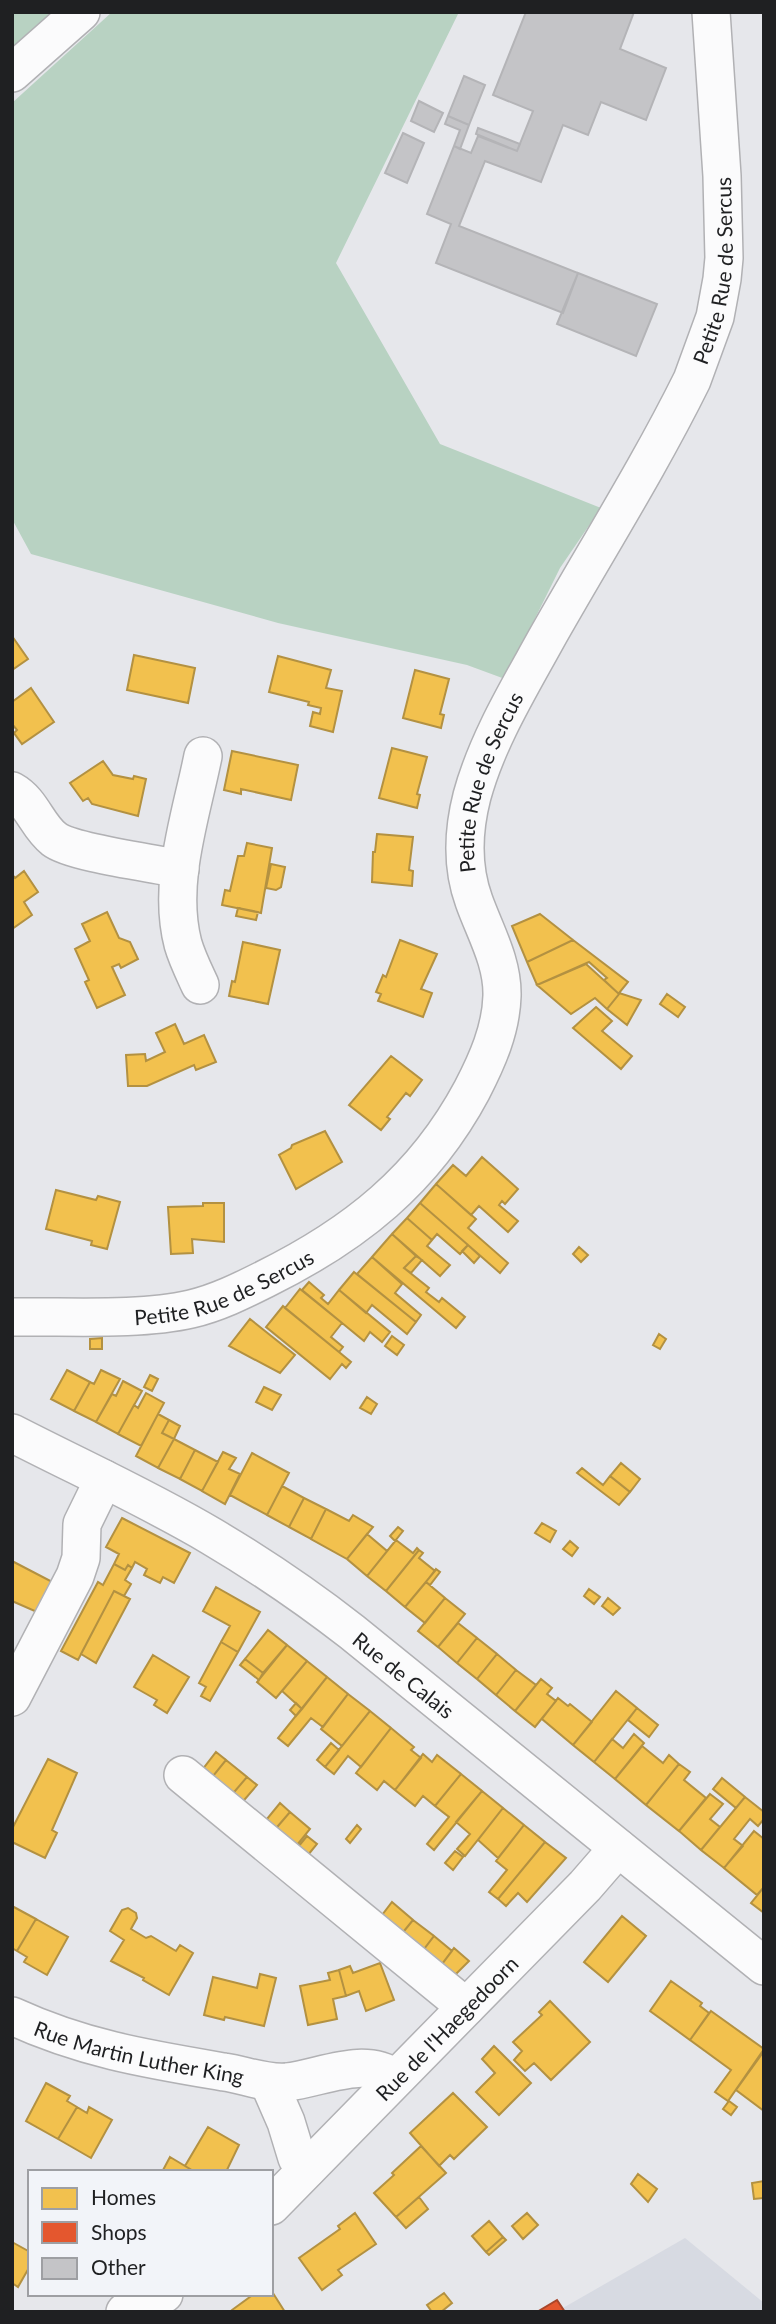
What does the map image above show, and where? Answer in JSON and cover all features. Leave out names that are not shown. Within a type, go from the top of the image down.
[{"type":"street","points":[[12,73],[81,12]]},
{"type":"street","name":"Petite Rue de Sercus","points":[[12,1317],[173,1312],[208,1305],[256,1283],[332,1241],[384,1204],[418,1169],[448,1129],[472,1089],[492,1045],[502,994],[497,964],[474,900],[466,863],[466,823],[478,777],[517,692],[680,404],[706,348],[717,307],[723,258],[723,196],[711,12]]},
{"type":"street","points":[[200,985],[180,929],[180,869],[203,756]]},
{"type":"street","points":[[12,791],[24,800],[43,828],[59,843],[180,869]]},
{"type":"street","name":"Rue de Calais","points":[[12,1433],[210,1536],[303,1595],[764,1966]]},
{"type":"street","points":[[12,1697],[75,1576],[81,1558],[82,1524],[104,1479]]},
{"type":"street","points":[[183,1775],[466,2007]]},
{"type":"street","name":"Rue de l'Haegedoorn","points":[[273,2204],[585,1886],[618,1848]]},
{"type":"street","name":"Rue Martin Luther King","points":[[12,2016],[96,2048],[232,2073],[269,2083],[365,2067],[384,2071],[395,2078]]},
{"type":"street","name":"Rue Martin Luther King","points":[[269,2083],[286,2122],[297,2158],[307,2169]]},
{"type":"street","points":[[125,2312],[160,2296]]},
{"type":"shaded area","points":[[685,2238],[764,2303],[764,2312],[556,2312]]},
{"type":"green space","points":[[12,12],[52,12],[12,48]]},
{"type":"green space","points":[[112,12],[459,12],[336,263],[440,444],[601,508],[560,568],[505,679],[467,665],[278,623],[31,554],[12,519],[12,103]]},
{"type":"building: Homes","points":[[12,636],[28,659],[12,670]]},
{"type":"building: Homes","points":[[134,655],[195,668],[188,703],[127,690]]},
{"type":"building: Homes","points":[[278,656],[331,670],[326,688],[342,691],[333,732],[310,726],[313,712],[320,714],[321,708],[308,705],[309,702],[269,692]]},
{"type":"building: Homes","points":[[415,670],[449,679],[440,714],[444,715],[441,728],[403,718]]},
{"type":"building: Homes","points":[[31,688],[54,722],[22,744],[14,733],[17,730],[12,724],[12,702]]},
{"type":"building: Homes","points":[[392,748],[427,757],[417,794],[420,795],[417,808],[379,798]]},
{"type":"building: Homes","points":[[232,751],[298,765],[291,800],[241,789],[241,794],[224,790]]},
{"type":"building: Homes","points":[[103,761],[113,775],[146,779],[138,816],[92,804],[88,798],[83,801],[70,783]]},
{"type":"building: Homes","points":[[377,834],[413,837],[409,870],[413,871],[412,886],[372,882],[373,852]]},
{"type":"building: Homes","points":[[247,843],[272,848],[261,913],[222,905],[225,890],[230,891],[238,856],[244,856]]},
{"type":"building: Homes","points":[[271,864],[285,867],[281,887],[276,890],[266,888]]},
{"type":"building: Homes","points":[[24,871],[38,892],[24,902],[32,915],[12,929],[12,874],[15,878]]},
{"type":"building: Homes","points":[[238,908],[258,912],[256,920],[236,916]]},
{"type":"building: Homes","points":[[107,912],[119,938],[130,942],[138,959],[121,968],[119,964],[112,967],[125,995],[97,1008],[85,982],[89,980],[75,949],[90,941],[82,924]]},
{"type":"building: Homes","points":[[540,914],[573,940],[527,962],[512,926]]},
{"type":"building: Homes","points":[[400,940],[437,954],[421,989],[432,993],[423,1017],[378,1001],[381,994],[376,992],[383,975],[386,977]]},
{"type":"building: Homes","points":[[573,940],[628,982],[619,993],[641,1000],[627,1025],[607,1009],[619,994],[604,980],[607,978],[589,962],[537,985],[527,962]]},
{"type":"building: Homes","points":[[243,942],[280,950],[268,1004],[229,996],[232,981],[235,982]]},
{"type":"building: Homes","points":[[586,964],[619,994],[607,1009],[595,998],[571,1014],[537,985]]},
{"type":"building: Homes","points":[[667,994],[685,1007],[678,1017],[660,1004]]},
{"type":"building: Homes","points":[[596,1007],[612,1021],[602,1031],[632,1056],[621,1069],[573,1028]]},
{"type":"building: Homes","points":[[175,1024],[184,1044],[204,1035],[216,1062],[196,1070],[194,1065],[147,1086],[128,1086],[126,1055],[145,1054],[146,1061],[165,1052],[156,1033]]},
{"type":"building: Homes","points":[[391,1056],[422,1080],[410,1096],[406,1093],[387,1117],[390,1119],[381,1130],[349,1105]]},
{"type":"building: Homes","points":[[325,1131],[342,1162],[296,1189],[279,1155],[292,1145]]},
{"type":"building: Homes","points":[[482,1157],[518,1189],[505,1204],[502,1201],[499,1205],[518,1221],[508,1232],[479,1206],[471,1215],[436,1184],[453,1165],[466,1176]]},
{"type":"building: Homes","points":[[436,1184],[476,1219],[468,1228],[508,1263],[500,1273],[420,1203]]},
{"type":"building: Homes","points":[[56,1190],[96,1200],[98,1196],[120,1202],[107,1249],[91,1245],[92,1241],[46,1229]]},
{"type":"building: Homes","points":[[203,1203],[224,1203],[224,1242],[192,1239],[193,1253],[171,1254],[168,1207],[203,1206]]},
{"type":"building: Homes","points":[[420,1203],[468,1245],[460,1254],[437,1234],[432,1240],[407,1218]]},
{"type":"building: Homes","points":[[407,1218],[432,1240],[427,1246],[450,1265],[440,1276],[392,1234]]},
{"type":"building: Homes","points":[[392,1234],[416,1256],[404,1268],[429,1288],[426,1292],[439,1302],[442,1298],[465,1317],[456,1328],[372,1257]]},
{"type":"building: Homes","points":[[468,1245],[480,1256],[474,1263],[462,1251]]},
{"type":"building: Homes","points":[[579,1247],[588,1255],[581,1262],[573,1254]]},
{"type":"building: Homes","points":[[416,1256],[422,1260],[411,1273],[404,1268]]},
{"type":"building: Homes","points":[[372,1257],[402,1284],[395,1293],[421,1315],[416,1322],[357,1274]]},
{"type":"building: Homes","points":[[354,1272],[416,1322],[407,1334],[372,1305],[366,1313],[339,1290]]},
{"type":"building: Homes","points":[[309,1282],[324,1295],[321,1298],[328,1304],[339,1290],[390,1332],[382,1342],[370,1332],[364,1341],[302,1290]]},
{"type":"building: Homes","points":[[300,1289],[342,1323],[331,1337],[343,1347],[339,1352],[285,1308]]},
{"type":"building: Homes","points":[[283,1306],[351,1362],[346,1368],[342,1364],[330,1379],[266,1327]]},
{"type":"building: Homes","points":[[250,1319],[295,1355],[280,1373],[229,1346]]},
{"type":"building: Homes","points":[[659,1334],[666,1339],[660,1349],[653,1345]]},
{"type":"building: Homes","points":[[392,1336],[404,1345],[397,1355],[385,1346]]},
{"type":"building: Homes","points":[[102,1338],[102,1349],[90,1349],[90,1339]]},
{"type":"building: Homes","points":[[67,1370],[90,1382],[74,1411],[51,1399]]},
{"type":"building: Homes","points":[[101,1370],[120,1379],[96,1422],[74,1411],[90,1382],[94,1384]]},
{"type":"building: Homes","points":[[150,1375],[158,1379],[152,1391],[144,1387]]},
{"type":"building: Homes","points":[[123,1381],[142,1391],[118,1434],[96,1422],[112,1394],[116,1396]]},
{"type":"building: Homes","points":[[264,1387],[281,1395],[272,1410],[256,1402]]},
{"type":"building: Homes","points":[[146,1393],[164,1403],[141,1446],[118,1434],[134,1405],[138,1408]]},
{"type":"building: Homes","points":[[367,1397],[377,1404],[371,1414],[360,1408]]},
{"type":"building: Homes","points":[[158,1414],[169,1420],[162,1433],[174,1439],[158,1468],[136,1456]]},
{"type":"building: Homes","points":[[169,1420],[180,1426],[174,1439],[162,1433]]},
{"type":"building: Homes","points":[[174,1439],[195,1450],[180,1479],[158,1468]]},
{"type":"building: Homes","points":[[195,1450],[218,1462],[202,1491],[180,1479]]},
{"type":"building: Homes","points":[[223,1452],[236,1458],[229,1469],[240,1474],[225,1504],[202,1491]]},
{"type":"building: Homes","points":[[252,1453],[289,1473],[267,1515],[230,1495]]},
{"type":"building: Homes","points":[[621,1463],[640,1479],[630,1492],[610,1476]]},
{"type":"building: Homes","points":[[582,1468],[603,1485],[610,1476],[630,1492],[619,1505],[577,1473]]},
{"type":"building: Homes","points":[[282,1486],[304,1498],[289,1527],[267,1515]]},
{"type":"building: Homes","points":[[304,1498],[326,1509],[311,1539],[289,1527]]},
{"type":"building: Homes","points":[[326,1509],[349,1521],[353,1515],[373,1527],[347,1559],[311,1539]]},
{"type":"building: Homes","points":[[122,1518],[190,1553],[174,1583],[163,1577],[160,1583],[144,1575],[147,1569],[135,1562],[132,1568],[128,1565],[125,1570],[114,1564],[119,1554],[106,1547]]},
{"type":"building: Homes","points":[[542,1523],[556,1531],[550,1542],[535,1533]]},
{"type":"building: Homes","points":[[398,1527],[403,1531],[395,1541],[390,1536]]},
{"type":"building: Homes","points":[[367,1534],[387,1551],[367,1576],[347,1559]]},
{"type":"building: Homes","points":[[396,1540],[413,1553],[417,1548],[419,1550],[386,1591],[367,1576]]},
{"type":"building: Homes","points":[[570,1541],[578,1548],[572,1556],[563,1549]]},
{"type":"building: Homes","points":[[419,1550],[423,1553],[419,1558],[435,1571],[405,1607],[386,1591]]},
{"type":"building: Homes","points":[[12,1561],[60,1586],[46,1616],[12,1601]]},
{"type":"building: Homes","points":[[114,1564],[125,1570],[128,1565],[132,1568],[125,1580],[131,1584],[124,1596],[114,1591],[78,1660],[61,1651],[98,1582],[103,1585]]},
{"type":"building: Homes","points":[[436,1569],[440,1572],[430,1585],[426,1582]]},
{"type":"building: Homes","points":[[426,1582],[445,1598],[425,1623],[405,1607]]},
{"type":"building: Homes","points":[[216,1587],[260,1612],[238,1652],[221,1642],[230,1626],[203,1611]]},
{"type":"building: Homes","points":[[589,1589],[600,1597],[594,1604],[584,1596]]},
{"type":"building: Homes","points":[[114,1591],[130,1599],[96,1663],[81,1654]]},
{"type":"building: Homes","points":[[445,1598],[465,1614],[438,1647],[418,1631]]},
{"type":"building: Homes","points":[[608,1598],[620,1608],[613,1615],[602,1606]]},
{"type":"building: Homes","points":[[458,1623],[477,1638],[457,1663],[438,1647]]},
{"type":"building: Homes","points":[[268,1630],[287,1645],[263,1673],[245,1659]]},
{"type":"building: Homes","points":[[477,1638],[497,1654],[477,1679],[457,1663]]},
{"type":"building: Homes","points":[[221,1642],[238,1652],[210,1701],[201,1696],[206,1687],[199,1683]]},
{"type":"building: Homes","points":[[287,1645],[307,1661],[276,1698],[257,1682]]},
{"type":"building: Homes","points":[[497,1654],[516,1670],[496,1695],[477,1679]]},
{"type":"building: Homes","points":[[153,1655],[189,1677],[167,1713],[154,1705],[157,1700],[134,1687]]},
{"type":"building: Homes","points":[[245,1659],[263,1673],[259,1680],[240,1665]]},
{"type":"building: Homes","points":[[307,1661],[327,1677],[302,1709],[282,1691]]},
{"type":"building: Homes","points":[[516,1670],[536,1685],[515,1711],[496,1695]]},
{"type":"building: Homes","points":[[327,1677],[348,1694],[323,1727],[311,1718],[288,1746],[278,1738]]},
{"type":"building: Homes","points":[[541,1679],[552,1688],[547,1694],[556,1701],[535,1727],[515,1711]]},
{"type":"building: Homes","points":[[616,1691],[637,1708],[594,1762],[573,1745]]},
{"type":"building: Homes","points":[[348,1694],[370,1711],[342,1746],[321,1729]]},
{"type":"building: Homes","points":[[558,1698],[592,1722],[573,1745],[542,1719]]},
{"type":"building: Homes","points":[[296,1703],[302,1709],[296,1716],[290,1710]]},
{"type":"building: Homes","points":[[637,1708],[658,1725],[649,1737],[628,1720]]},
{"type":"building: Homes","points":[[370,1711],[391,1728],[361,1767],[348,1756],[334,1774],[325,1767]]},
{"type":"building: Homes","points":[[391,1728],[414,1747],[411,1750],[421,1758],[395,1790],[384,1781],[377,1790],[356,1773]]},
{"type":"building: Homes","points":[[634,1734],[644,1743],[615,1779],[594,1762],[612,1739],[623,1748]]},
{"type":"building: Homes","points":[[331,1743],[339,1750],[325,1767],[317,1760]]},
{"type":"building: Homes","points":[[642,1746],[663,1763],[669,1755],[679,1764],[646,1805],[615,1779]]},
{"type":"building: Homes","points":[[216,1752],[226,1760],[209,1781],[199,1774]]},
{"type":"building: Homes","points":[[423,1754],[432,1762],[437,1755],[461,1774],[435,1806],[423,1796],[415,1806],[395,1790]]},
{"type":"building: Homes","points":[[48,1759],[77,1773],[52,1830],[57,1833],[45,1858],[12,1842],[12,1829]]},
{"type":"building: Homes","points":[[226,1760],[247,1777],[229,1798],[209,1781]]},
{"type":"building: Homes","points":[[679,1764],[690,1772],[684,1780],[706,1798],[679,1831],[646,1805]]},
{"type":"building: Homes","points":[[461,1774],[482,1791],[434,1850],[427,1844],[449,1817],[435,1806]]},
{"type":"building: Homes","points":[[247,1777],[257,1785],[239,1806],[229,1798]]},
{"type":"building: Homes","points":[[722,1778],[745,1797],[736,1808],[713,1789]]},
{"type":"building: Homes","points":[[482,1791],[503,1808],[465,1856],[457,1849],[470,1834],[456,1822]]},
{"type":"building: Homes","points":[[710,1794],[723,1804],[710,1819],[720,1827],[701,1850],[679,1831]]},
{"type":"building: Homes","points":[[745,1797],[764,1812],[764,1819],[758,1826],[750,1819],[734,1839],[743,1846],[724,1868],[701,1850]]},
{"type":"building: Homes","points":[[280,1803],[290,1812],[272,1833],[262,1825]]},
{"type":"building: Homes","points":[[503,1808],[524,1825],[498,1858],[478,1840]]},
{"type":"building: Homes","points":[[290,1812],[310,1829],[293,1850],[272,1833]]},
{"type":"building: Homes","points":[[357,1825],[361,1829],[350,1843],[346,1839]]},
{"type":"building: Homes","points":[[524,1825],[545,1842],[498,1899],[489,1892],[507,1870],[496,1861]]},
{"type":"building: Homes","points":[[754,1831],[764,1839],[764,1887],[757,1895],[724,1868]]},
{"type":"building: Homes","points":[[307,1836],[317,1844],[308,1855],[298,1847]]},
{"type":"building: Homes","points":[[545,1842],[566,1858],[527,1902],[518,1893],[506,1906],[498,1899]]},
{"type":"building: Homes","points":[[455,1851],[463,1857],[453,1870],[445,1863]]},
{"type":"building: Homes","points":[[764,1887],[764,1913],[751,1903]]},
{"type":"building: Homes","points":[[392,1902],[413,1920],[400,1936],[379,1919]]},
{"type":"building: Homes","points":[[12,1906],[36,1919],[17,1951],[12,1948]]},
{"type":"building: Homes","points":[[128,1908],[136,1913],[137,1918],[131,1929],[146,1938],[151,1936],[176,1951],[180,1945],[193,1953],[169,1995],[111,1961],[124,1940],[110,1931],[122,1910]]},
{"type":"building: Homes","points":[[622,1916],[646,1936],[608,1982],[584,1962]]},
{"type":"building: Homes","points":[[36,1919],[68,1937],[47,1975],[24,1962],[27,1957],[17,1951]]},
{"type":"building: Homes","points":[[413,1920],[434,1936],[421,1953],[400,1936]]},
{"type":"building: Homes","points":[[434,1936],[452,1951],[439,1968],[421,1953]]},
{"type":"building: Homes","points":[[454,1948],[469,1961],[452,1978],[439,1968]]},
{"type":"building: Homes","points":[[380,1963],[394,2000],[366,2011],[359,1991],[346,1996],[339,1970],[350,1966],[353,1973]]},
{"type":"building: Homes","points":[[339,1970],[346,1996],[333,1999],[337,2019],[308,2025],[300,1986],[330,1980],[328,1973]]},
{"type":"building: Homes","points":[[260,1974],[276,1978],[264,2026],[204,2015],[213,1977],[257,1988]]},
{"type":"building: Homes","points":[[671,1981],[702,2003],[700,2006],[709,2013],[690,2040],[650,2011]]},
{"type":"building: Homes","points":[[550,2001],[590,2042],[551,2080],[534,2063],[525,2071],[514,2060],[522,2051],[513,2042],[542,2015],[539,2012]]},
{"type":"building: Homes","points":[[711,2011],[764,2049],[728,2101],[715,2092],[731,2070],[690,2040]]},
{"type":"building: Homes","points":[[494,2046],[531,2083],[499,2115],[476,2092],[495,2073],[482,2059]]},
{"type":"building: Homes","points":[[764,2051],[764,2111],[736,2090]]},
{"type":"building: Homes","points":[[46,2083],[70,2096],[67,2101],[77,2107],[58,2139],[26,2121]]},
{"type":"building: Homes","points":[[453,2093],[487,2127],[454,2159],[450,2155],[439,2166],[410,2133]]},
{"type":"building: Homes","points":[[729,2101],[737,2107],[731,2115],[723,2109]]},
{"type":"building: Homes","points":[[77,2107],[87,2113],[89,2107],[112,2120],[91,2158],[58,2139]]},
{"type":"building: Homes","points":[[208,2127],[239,2145],[227,2170],[192,2170],[185,2166]]},
{"type":"building: Homes","points":[[421,2146],[446,2173],[396,2217],[374,2193]]},
{"type":"building: Homes","points":[[170,2157],[192,2170],[163,2170]]},
{"type":"building: Homes","points":[[638,2174],[657,2189],[648,2202],[631,2184]]},
{"type":"building: Homes","points":[[764,2181],[764,2198],[754,2199],[752,2183]]},
{"type":"building: Homes","points":[[419,2197],[428,2209],[406,2228],[396,2217]]},
{"type":"building: Homes","points":[[355,2213],[376,2244],[338,2270],[342,2275],[322,2290],[299,2258],[340,2229],[338,2226]]},
{"type":"building: Homes","points":[[527,2213],[538,2225],[523,2239],[512,2226]]},
{"type":"building: Homes","points":[[489,2221],[503,2237],[486,2252],[472,2236]]},
{"type":"building: Homes","points":[[503,2237],[506,2240],[489,2255],[486,2252]]},
{"type":"building: Homes","points":[[12,2242],[28,2251],[28,2270],[18,2287],[12,2283]]},
{"type":"building: Homes","points":[[273,2293],[285,2312],[233,2312],[232,2310],[251,2296],[273,2296]]},
{"type":"building: Homes","points":[[444,2293],[452,2303],[441,2312],[432,2312],[427,2305]]},
{"type":"building: Shops","points":[[557,2300],[565,2312],[537,2312]]},
{"type":"building: Other","points":[[526,12],[634,12],[620,49],[666,68],[646,120],[601,102],[588,135],[563,125],[541,182],[485,161],[459,226],[578,273],[563,313],[436,263],[451,224],[427,214],[454,146],[471,153],[478,136],[517,151],[533,111],[493,95]]},
{"type":"building: Other","points":[[464,76],[485,85],[469,125],[448,116]]},
{"type":"building: Other","points":[[419,101],[443,113],[434,132],[411,121]]},
{"type":"building: Other","points":[[448,116],[469,125],[460,149],[454,146],[460,130],[445,124]]},
{"type":"building: Other","points":[[478,128],[520,144],[517,151],[476,134]]},
{"type":"building: Other","points":[[403,133],[424,143],[407,183],[385,173]]},
{"type":"building: Other","points":[[578,273],[657,304],[636,356],[557,324]]}]
